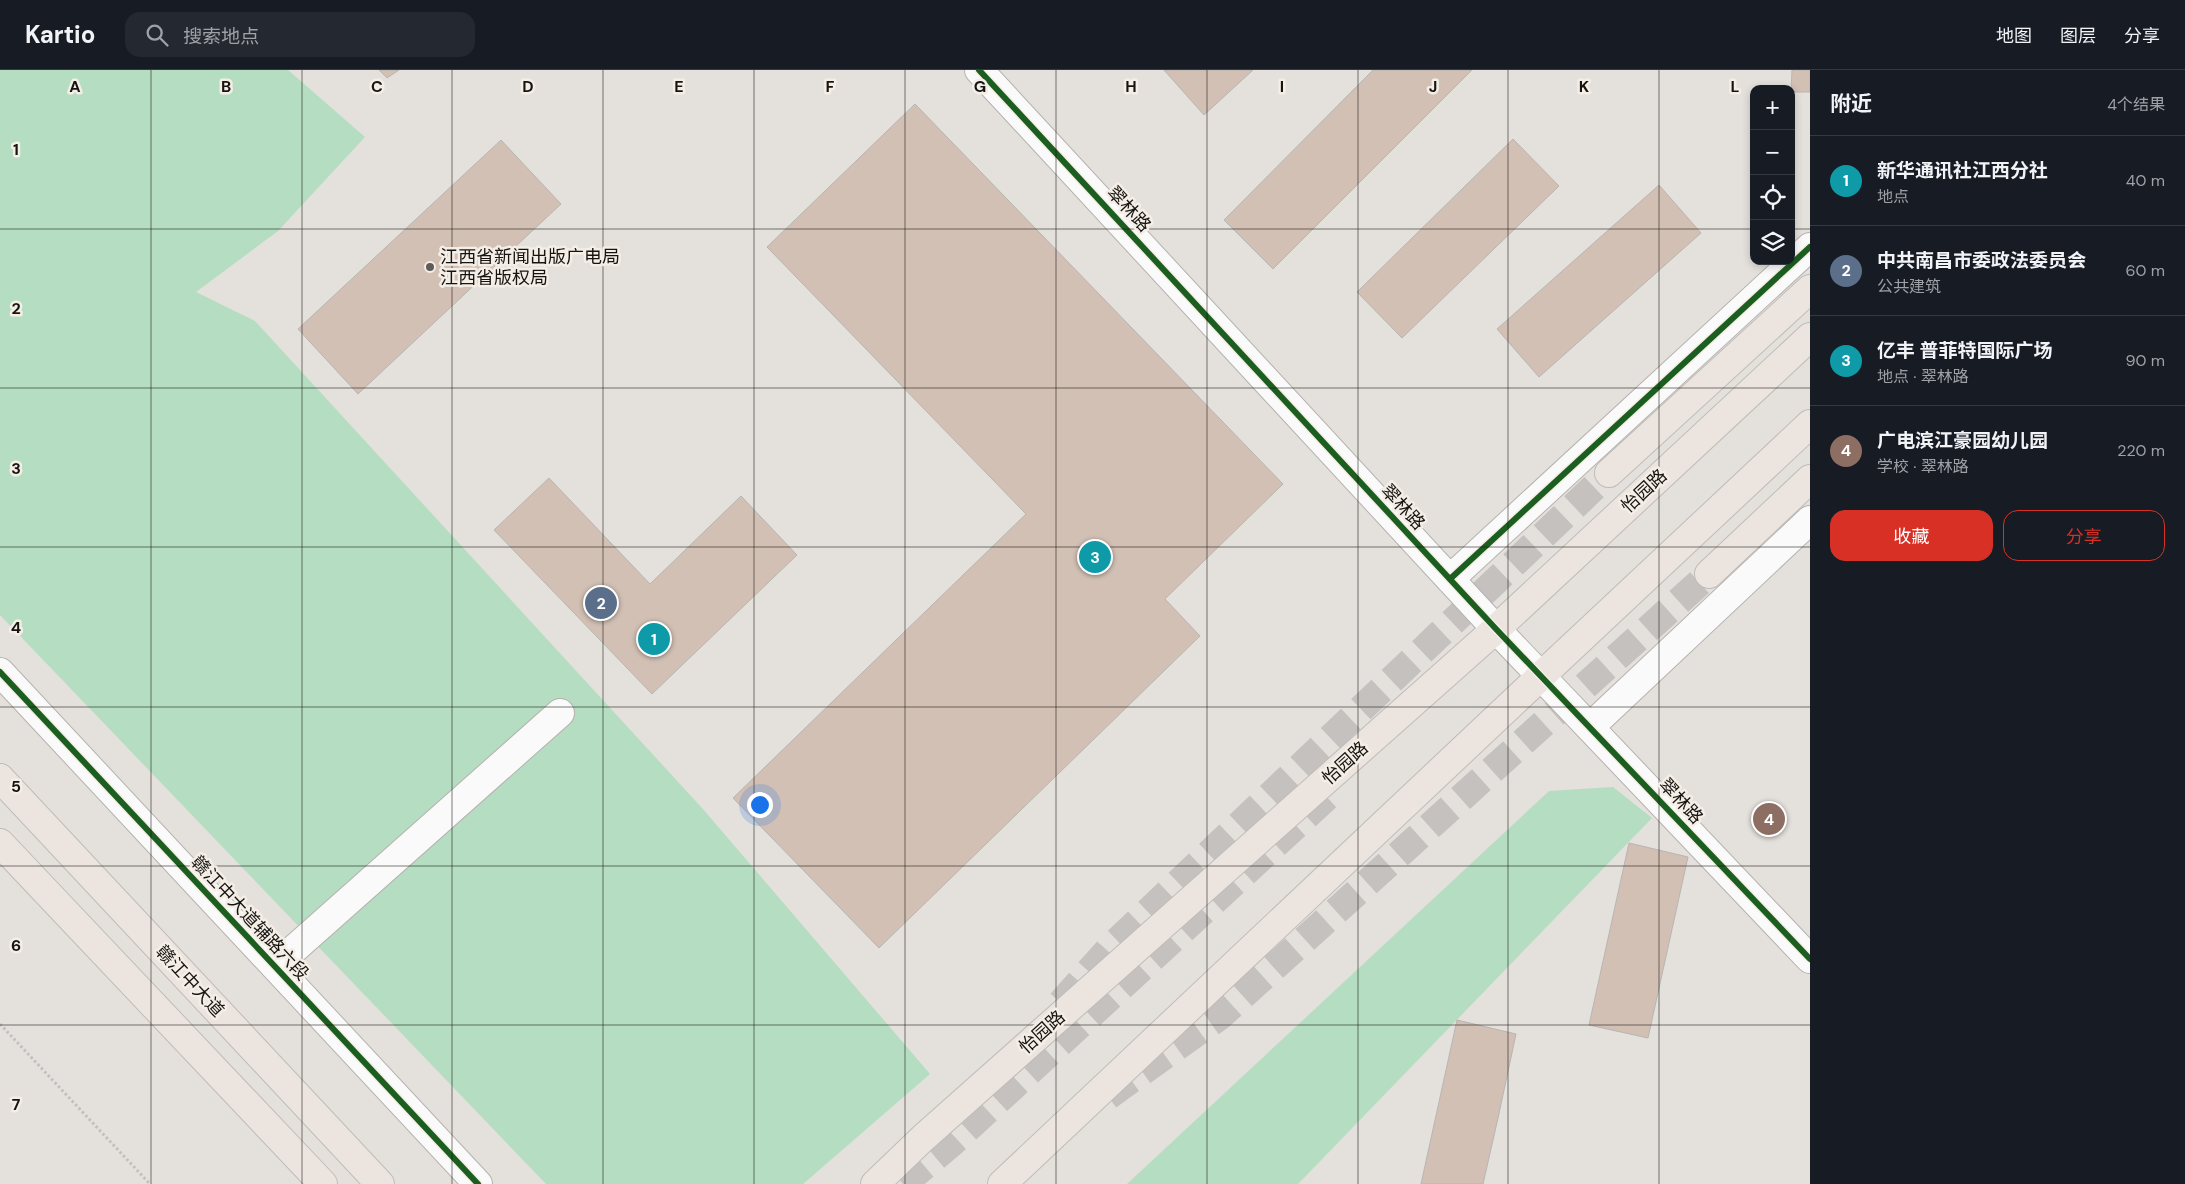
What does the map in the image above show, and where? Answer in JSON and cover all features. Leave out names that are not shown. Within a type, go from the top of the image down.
[{"type":"main road","points":[[1610,473],[1810,290]]},
{"type":"main road","name":"怡园路","points":[[874,1184],[923,1138],[1496,629],[1810,337]]},
{"type":"main road","points":[[1002,1184],[1810,424]]},
{"type":"main road","points":[[1708,574],[1810,479]]},
{"type":"main road","name":"赣江中大道","points":[[0,778],[380,1184]]},
{"type":"main road","points":[[0,843],[322,1184]]},
{"type":"street","name":"翠林路","points":[[980,70],[1496,629],[1810,960]]},
{"type":"street","points":[[1450,579],[1810,247]]},
{"type":"street","points":[[1590,727],[1810,520]]},
{"type":"street","name":"赣江中大道辅路六段","points":[[0,672],[478,1184]]},
{"type":"street","points":[[274,966],[560,713]]},
{"type":"street","points":[[868,1184],[923,1138]]},
{"type":"path","points":[[0,1024],[150,1184]]},
{"type":"green space","points":[[0,70],[288,70],[365,137],[278,231],[196,292],[255,321],[702,808],[930,1074],[803,1184],[546,1184],[0,615]]},
{"type":"green space","points":[[1613,787],[1652,818],[1298,1184],[1127,1184],[1549,791]]},
{"type":"building","points":[[379,70],[399,70],[387,78]]},
{"type":"building","points":[[1164,70],[1253,70],[1204,115]]},
{"type":"building","points":[[1373,70],[1472,70],[1273,269],[1224,220]]},
{"type":"building","points":[[1792,70],[1810,70],[1810,92],[1795,92],[1795,85],[1791,85]]},
{"type":"building","points":[[915,104],[1283,484],[1165,599],[1200,636],[879,948],[733,798],[1026,514],[767,247]]},
{"type":"building","points":[[1513,139],[1559,186],[1402,338],[1357,292]]},
{"type":"building","name":"江西省新闻出版广电局 江西省版权局","points":[[501,140],[561,204],[358,394],[298,329]]},
{"type":"building","points":[[1659,185],[1701,233],[1539,377],[1497,329]]},
{"type":"building","points":[[549,478],[650,584],[741,496],[797,555],[652,694],[494,530]]},
{"type":"building","points":[[1629,843],[1688,857],[1648,1038],[1589,1025]]},
{"type":"building","points":[[1457,1020],[1516,1034],[1498,1118],[1483,1184],[1421,1184]]},
{"type":"tunnel","points":[[1061,1003],[1110,948],[1609,473]]},
{"type":"tunnel","points":[[1108,1096],[1220,1016],[1709,574]]},
{"type":"tunnel","points":[[903,1184],[953,1142],[1332,792]]},
{"type":"cycle path","points":[[979,70],[1496,629],[1810,959]]},
{"type":"cycle path","points":[[1450,579],[1810,247]]},
{"type":"cycle path","points":[[0,672],[478,1184]]},
{"type":"place","name":"江西省新闻出版广电局 江西省版权局","points":[[430,267]]},
{"type":"place","name":"亿丰 普菲特国际广场","points":[[1095,557]]},
{"type":"place","name":"中共南昌市委政法委员会","points":[[601,603]]},
{"type":"place","name":"新华通讯社江西分社","points":[[654,639]]},
{"type":"place","name":"广电滨江豪园幼儿园","points":[[1769,819]]}]
